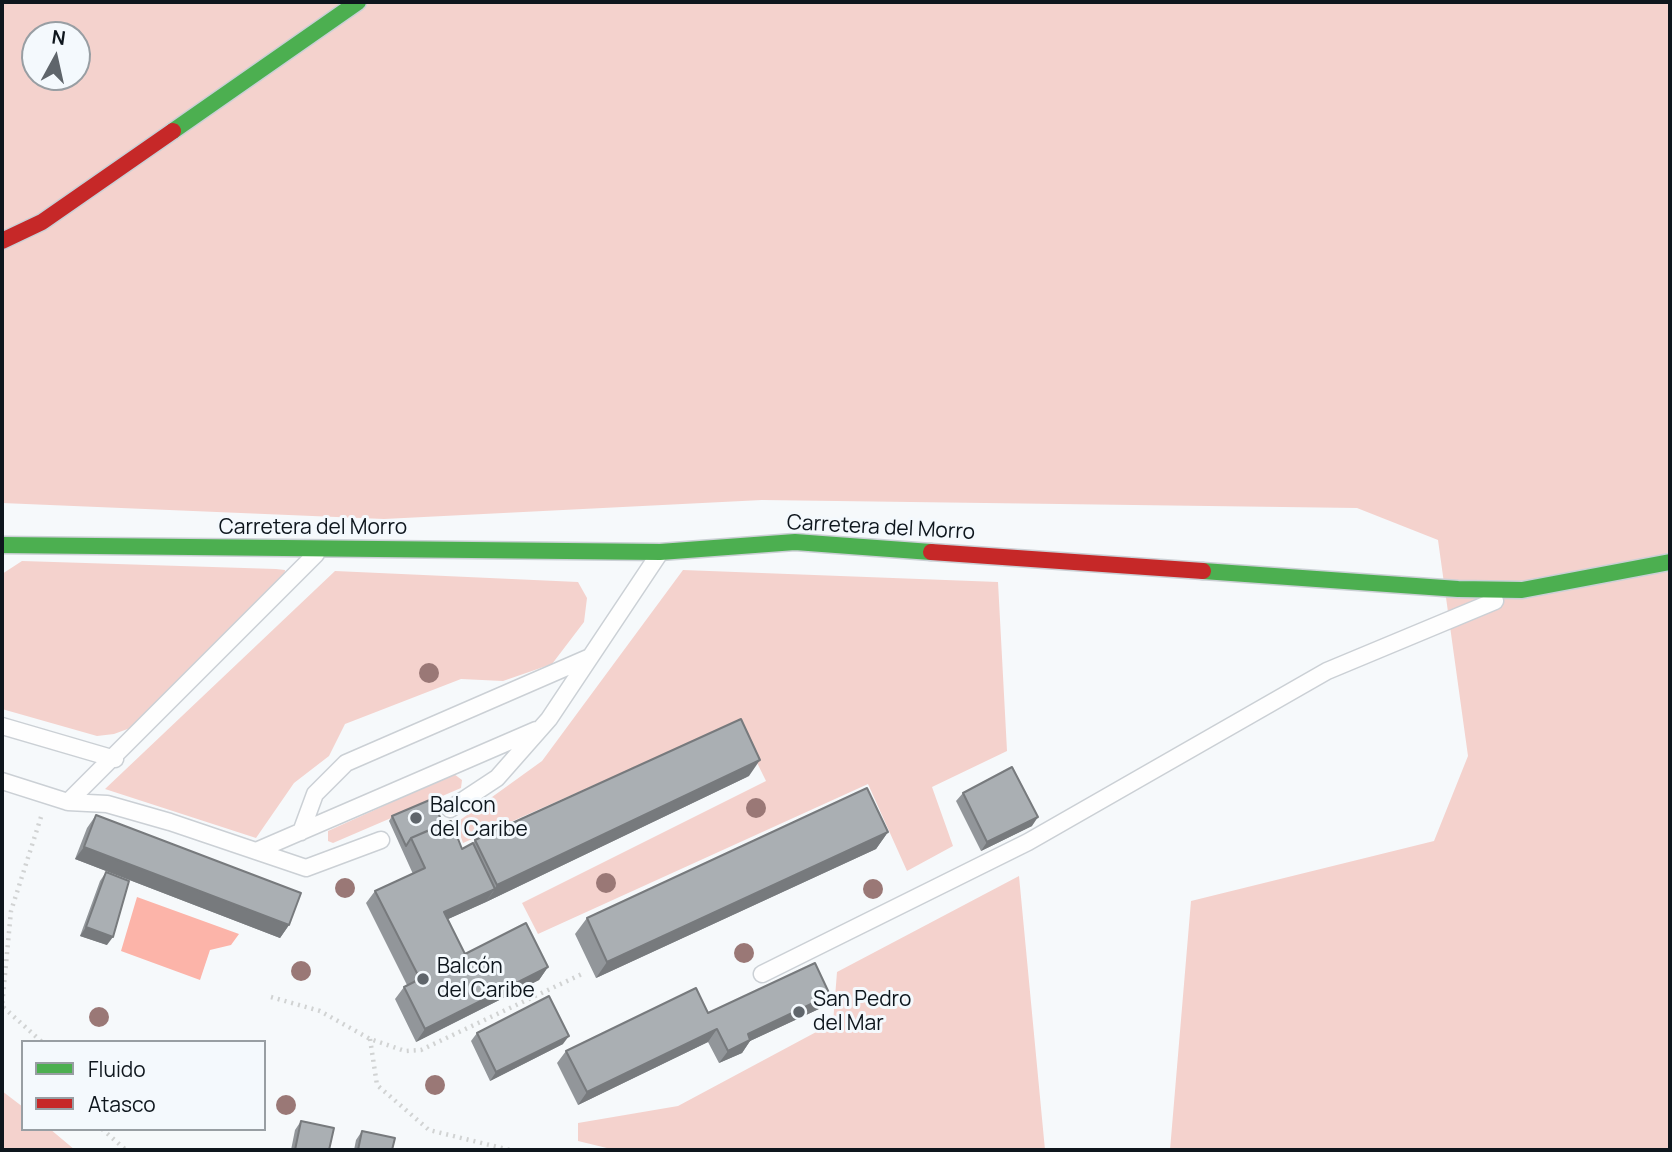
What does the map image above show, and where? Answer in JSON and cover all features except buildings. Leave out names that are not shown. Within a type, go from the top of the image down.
[{"type":"main road","points":[[2,241],[42,222],[358,2]]},
{"type":"main road","name":"Carretera del Morro","points":[[6,549],[322,548],[660,552],[796,542],[1458,589],[1522,590],[1670,562]]},
{"type":"lane","points":[[68,802],[114,759],[322,548]]},
{"type":"lane","points":[[450,809],[497,778],[541,728],[660,552]]},
{"type":"lane","points":[[762,974],[1028,842],[1327,671],[1522,590]]},
{"type":"lane","points":[[301,832],[314,794],[346,763],[590,657]]},
{"type":"lane","points":[[2,726],[114,759]]},
{"type":"lane","points":[[256,851],[541,728]]},
{"type":"lane","points":[[2,781],[68,802],[107,804],[306,868],[381,840]]},
{"type":"path","points":[[40,1040],[2,1006],[11,911],[47,796]]},
{"type":"path","points":[[271,997],[320,1011],[370,1039],[405,1051],[421,1050],[584,973]]},
{"type":"path","points":[[370,1039],[377,1085],[429,1130],[510,1150]]},
{"type":"path","points":[[104,1131],[126,1150]]},
{"type":"shaded area","points":[[2,2],[1670,2],[1670,1150],[1170,1150],[1191,901],[1434,841],[1468,756],[1438,540],[1357,508],[762,500],[384,519],[2,503]]},
{"type":"shaded area","points":[[22,561],[285,570],[284,580],[133,727],[114,734],[97,736],[2,709],[2,574]]},
{"type":"shaded area","points":[[683,570],[998,582],[1007,751],[932,787],[953,846],[907,871],[868,784],[538,934],[522,903],[766,781],[737,722],[463,843],[456,823],[542,761]]},
{"type":"shaded area","points":[[335,571],[578,582],[587,598],[584,622],[552,664],[503,681],[461,679],[345,724],[329,756],[294,783],[256,838],[105,789]]},
{"type":"shaded area","points":[[454,774],[462,780],[461,788],[333,843],[328,841],[328,831]]},
{"type":"shaded area","points":[[1019,876],[1045,1150],[615,1150],[578,1141],[578,1123],[678,1106],[833,1023],[837,972]]},
{"type":"shaded area","points":[[137,897],[239,934],[231,945],[210,950],[200,980],[121,951]]},
{"type":"shaded area","points":[[2,1091],[21,1105],[21,1131],[52,1131],[75,1150],[2,1150]]},
{"type":"traffic: fast","points":[[173,131],[358,2]]},
{"type":"traffic: fast","points":[[2,545],[660,552],[795,542],[931,552]]},
{"type":"traffic: fast","points":[[1203,571],[1458,589],[1522,590],[1670,562]]},
{"type":"traffic: jam","points":[[2,241],[42,222],[173,131]]},
{"type":"traffic: jam","points":[[931,552],[1203,571]]},
{"type":"place","name":"Balcon del Caribe","points":[[416,818]]},
{"type":"place","name":"Balcón del Caribe","points":[[423,979]]},
{"type":"place","name":"San Pedro del Mar","points":[[799,1012]]}]
